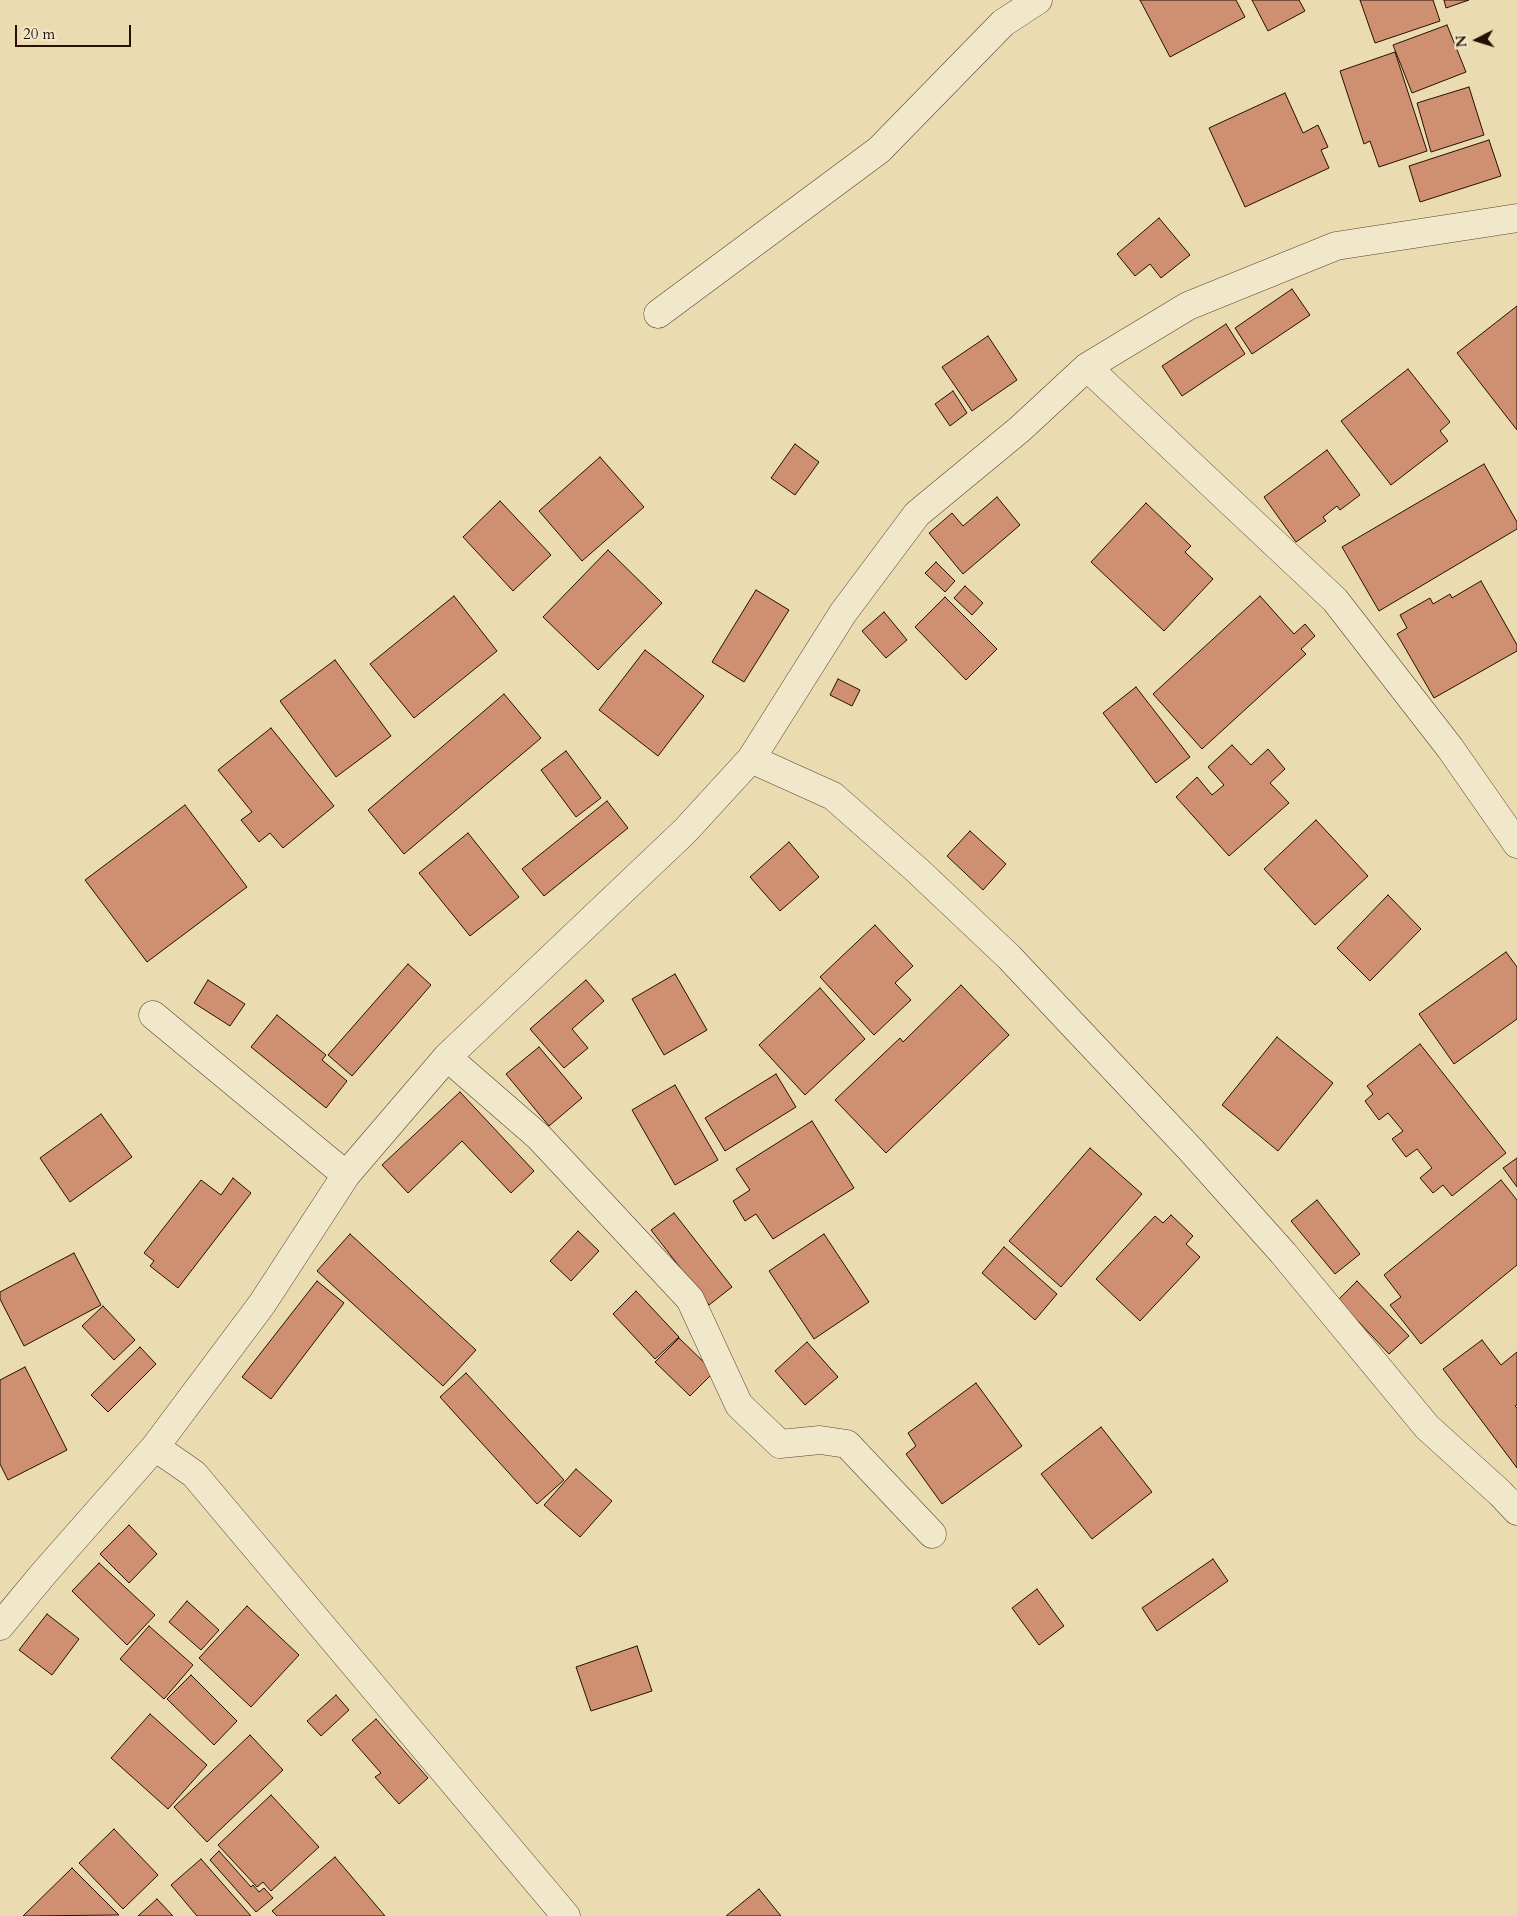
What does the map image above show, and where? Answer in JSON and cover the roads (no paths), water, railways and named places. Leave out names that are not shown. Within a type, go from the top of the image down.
[{"type":"street","points":[[658,314],[879,150],[1003,23],[1038,0]]},
{"type":"street","points":[[0,1626],[45,1572],[155,1448],[262,1304],[346,1176],[447,1057],[685,831],[751,759],[843,613],[917,514],[1020,429],[1087,367],[1188,306],[1336,246],[1517,218]]},
{"type":"street","points":[[1087,367],[1335,600],[1450,748],[1517,844]]},
{"type":"street","points":[[751,759],[832,796],[918,872],[1009,957],[1204,1164],[1283,1253],[1427,1427],[1500,1493],[1517,1511]]},
{"type":"street","points":[[153,1015],[346,1176]]},
{"type":"street","points":[[447,1057],[539,1137],[690,1299],[740,1405],[780,1444],[820,1440],[847,1444],[932,1534]]},
{"type":"street","points":[[155,1448],[194,1474],[566,1916]]}]
